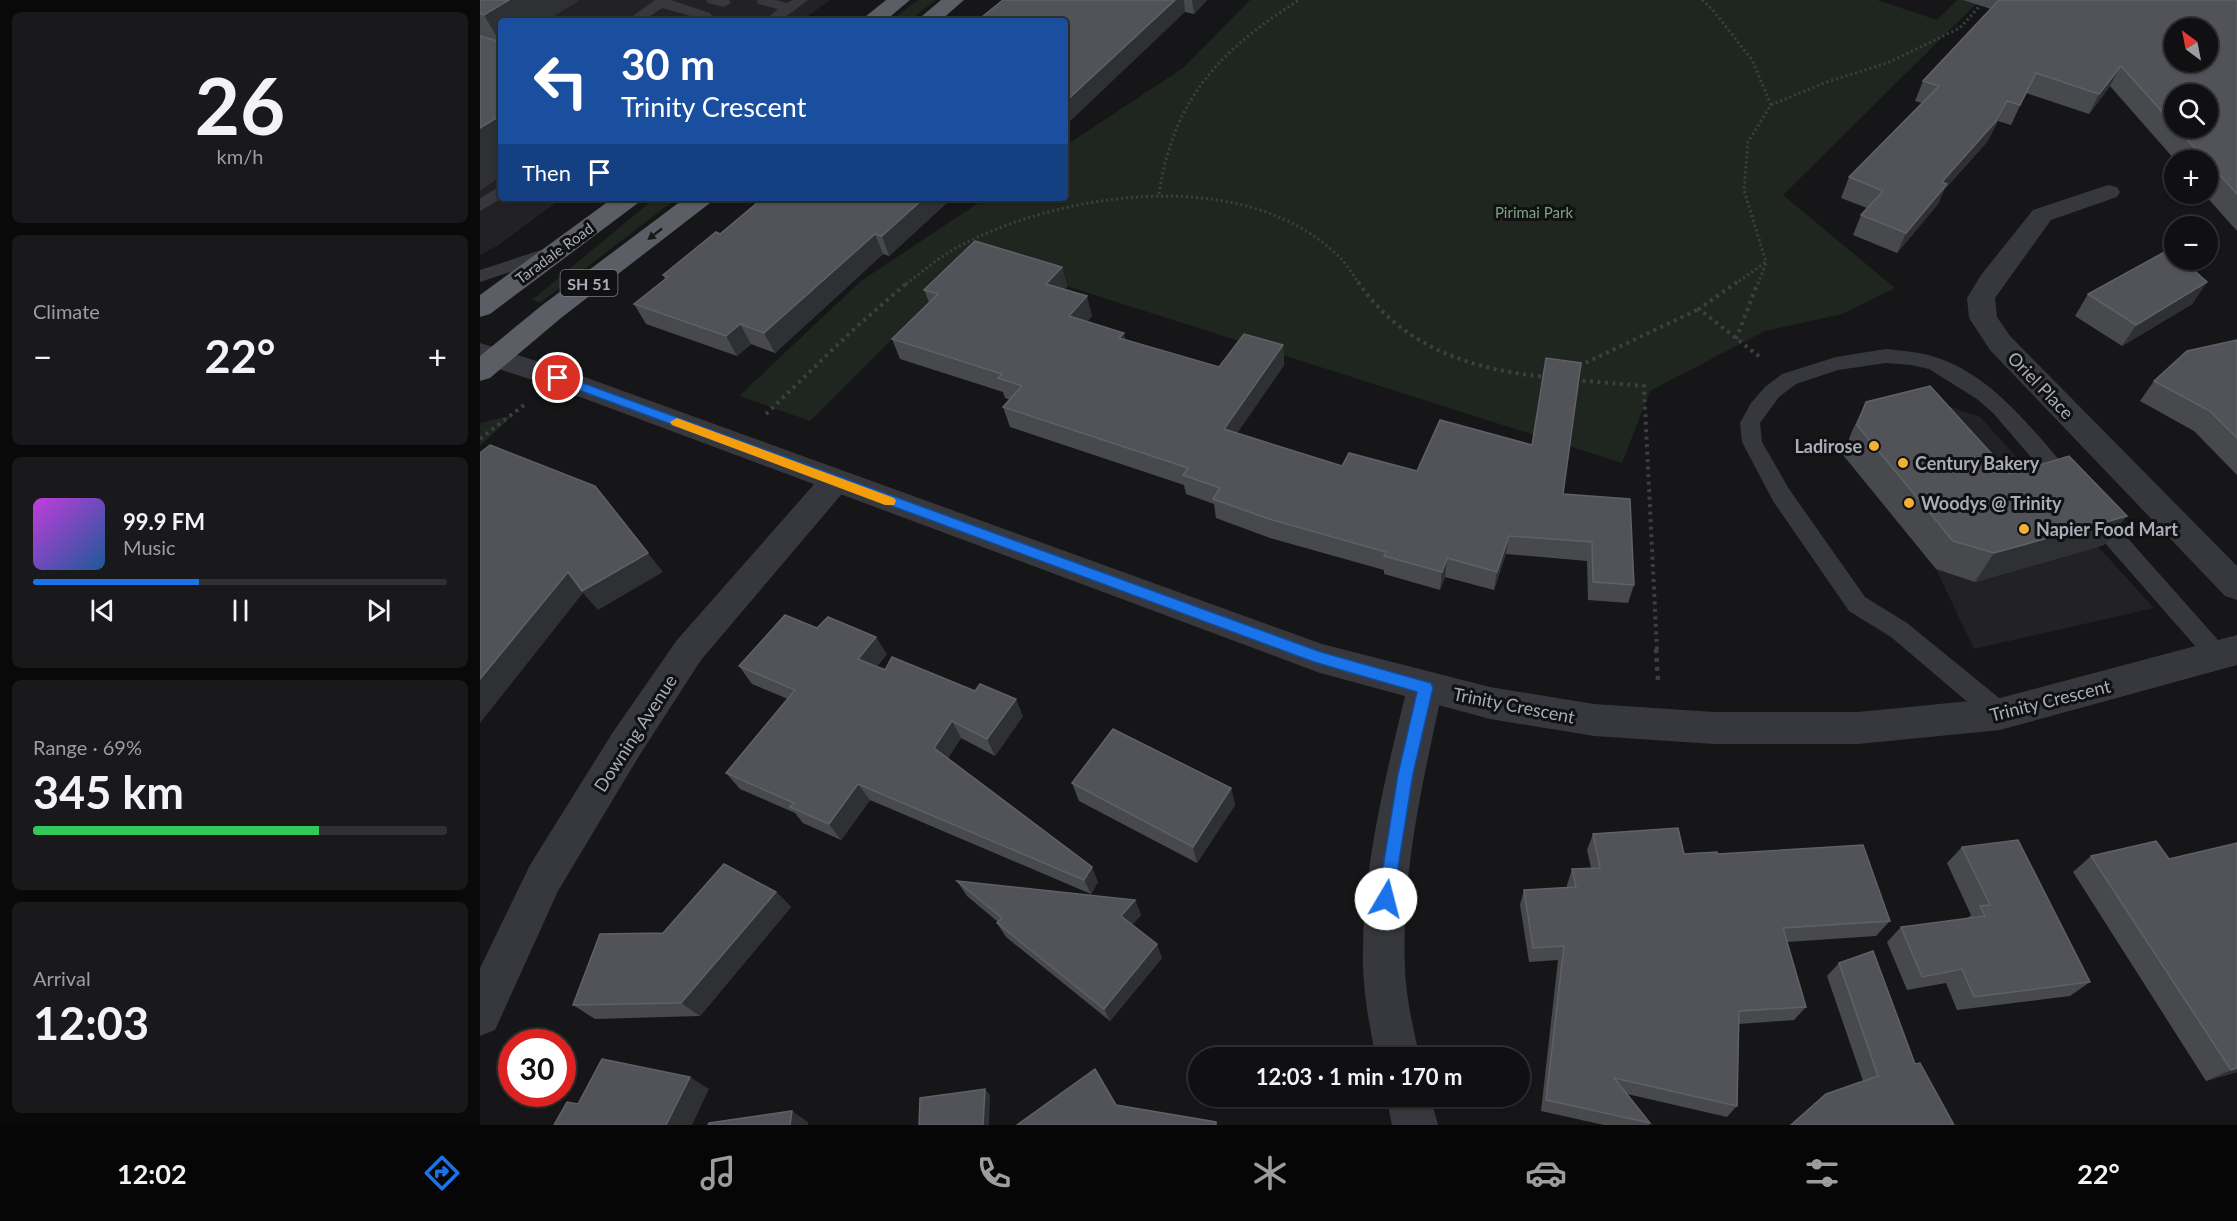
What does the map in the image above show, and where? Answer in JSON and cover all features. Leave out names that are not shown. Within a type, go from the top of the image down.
[{"type":"highway","points":[[875,18],[900,0]]},
{"type":"highway","points":[[931,18],[954,0]]},
{"type":"highway","name":"Taradale Road","points":[[480,308],[625,201]]},
{"type":"highway","name":"SH 51","points":[[485,361],[697,201]]},
{"type":"street","name":"Oriel Place","points":[[2108,192],[2042,215],[1991,281],[1981,298],[1983,318],[2000,343],[2237,587]]},
{"type":"street","name":"Trinity Crescent","points":[[485,361],[558,378],[1320,658],[1425,688],[1490,703],[1594,720],[1665,725],[1714,728],[1858,728],[2000,714],[2227,653]]},
{"type":"street","name":"Downing Avenue","points":[[480,1015],[544,878],[626,744],[689,650],[835,481]]},
{"type":"street","points":[[1396,1047],[1384,968],[1386,899],[1406,774],[1425,688]]},
{"type":"street","points":[[1411,1107],[1415,1125]]},
{"type":"lane","points":[[637,18],[662,2],[705,16]]},
{"type":"lane","points":[[757,6],[785,11]]},
{"type":"lane","points":[[645,12],[666,18]]},
{"type":"lane","points":[[480,206],[498,193]]},
{"type":"lane","points":[[480,276],[556,251]]},
{"type":"lane","points":[[2000,714],[1899,630],[1857,604],[1781,495],[1752,442],[1750,423],[1758,408],[1772,392],[1789,379],[1836,364],[1886,356],[1911,358],[1952,372],[2000,408],[2227,653]]},
{"type":"path","points":[[1159,194],[1160,175],[1173,134],[1181,111],[1195,90],[1229,50],[1271,17],[1299,0]]},
{"type":"path","points":[[1702,0],[1713,10],[1752,60],[1771,105]]},
{"type":"path","points":[[1737,339],[1766,262],[1744,190],[1748,142],[1771,105],[1824,83],[1887,63],[1960,28],[1985,0]]},
{"type":"path","points":[[735,443],[897,291],[953,250],[1010,224],[1062,207],[1159,194],[1207,199],[1258,209],[1293,225],[1329,247],[1353,272],[1370,298],[1396,322],[1444,354],[1489,369],[1553,378]]},
{"type":"path","points":[[1574,368],[1699,309],[1766,262]]},
{"type":"path","points":[[1699,309],[1789,379]]},
{"type":"path","points":[[1565,379],[1644,386],[1656,667],[1665,725]]},
{"type":"path","points":[[480,439],[524,405]]},
{"type":"shaded area","points":[[480,0],[830,0],[805,18],[498,18],[498,201],[558,201],[497,246],[480,255]]},
{"type":"shaded area","points":[[1948,406],[1980,417],[2154,608],[1974,649],[1936,569],[1892,515]]},
{"type":"green space","points":[[918,0],[936,0],[912,18],[894,18]]},
{"type":"green space","name":"Pirimai Park","points":[[1250,0],[1877,0],[1937,20],[1957,0],[1980,0],[1783,195],[1895,288],[1842,314],[1765,331],[1650,391],[1622,463],[975,257],[810,421],[739,396],[861,281],[981,201],[1068,201],[1068,144],[1183,68]]},
{"type":"green space","points":[[651,201],[673,201],[540,303],[532,300]]},
{"type":"green space","points":[[513,415],[480,446],[480,423]]},
{"type":"building","points":[[480,0],[509,0],[484,15],[480,14]]},
{"type":"building","points":[[1003,0],[1175,0],[1068,99],[1068,18],[981,18]]},
{"type":"building","points":[[1999,0],[2237,0],[2237,194],[2218,173],[2218,150],[2197,150],[2185,138],[2218,138],[2218,84],[2164,84],[2164,114],[2121,66],[2099,94],[2036,73],[2020,105],[2007,101],[1996,121],[1942,182],[1947,184],[1906,233],[1861,215],[1883,191],[1849,177],[1939,86],[1923,81]]},
{"type":"building","points":[[480,36],[498,41],[498,117],[480,128]]},
{"type":"building","points":[[759,201],[921,201],[882,236],[875,234],[764,333],[740,324],[726,336],[634,304],[668,277],[663,275],[716,232],[720,234]]},
{"type":"building","points":[[975,241],[1062,267],[1046,284],[1087,296],[1069,316],[1124,333],[1119,338],[1219,367],[1244,334],[1283,345],[1224,429],[1342,466],[1349,453],[1417,471],[1440,420],[1532,445],[1546,358],[1581,363],[1563,494],[1630,499],[1634,585],[1593,582],[1592,542],[1509,536],[1497,572],[1447,558],[1442,572],[1384,556],[1386,552],[1269,519],[1213,499],[1220,488],[1183,475],[1188,468],[1003,407],[1022,386],[998,378],[1002,374],[892,339],[938,294],[924,290]]},
{"type":"building","points":[[2164,252],[2164,270],[2193,270],[2207,282],[2136,325],[2088,294]]},
{"type":"building","points":[[2237,340],[2237,438],[2210,411],[2154,381],[2187,351]]},
{"type":"building","points":[[1930,386],[2010,474],[2069,456],[2127,516],[1994,553],[1953,541],[1857,425],[1866,402]]},
{"type":"building","points":[[490,445],[595,486],[648,553],[582,591],[568,572],[480,679],[480,453]]},
{"type":"building","points":[[785,615],[817,628],[828,617],[876,637],[858,659],[885,670],[892,657],[975,691],[980,684],[1016,699],[987,739],[952,721],[934,748],[1092,867],[1084,880],[858,784],[829,824],[790,807],[794,803],[726,773],[795,690],[739,666]]},
{"type":"building","points":[[1113,729],[1231,788],[1193,847],[1072,783]]},
{"type":"building","points":[[1678,828],[1684,854],[1863,845],[1890,921],[1783,928],[1806,1007],[1739,1011],[1737,1106],[1614,1078],[1650,1123],[1546,1100],[1564,946],[1533,948],[1524,890],[1576,887],[1572,869],[1600,868],[1593,834]]},
{"type":"building","points":[[2018,840],[2090,982],[1974,997],[1962,969],[1922,977],[1901,927],[1985,916],[1980,906],[1990,905],[1962,847]]},
{"type":"building","points":[[2156,841],[2169,859],[2237,843],[2237,1068],[2231,1070],[2091,856]]},
{"type":"building","points":[[724,864],[776,892],[681,1003],[573,1005],[600,934],[663,933]]},
{"type":"building","points":[[957,881],[1135,900],[1121,916],[1157,944],[1104,1009],[997,923],[1002,918]]},
{"type":"building","points":[[1873,951],[1915,1064],[1920,1063],[1954,1125],[1791,1125],[1826,1094],[1878,1076],[1839,963]]},
{"type":"building","points":[[602,1059],[690,1077],[666,1125],[554,1125],[564,1107],[576,1107],[576,1104],[578,1104]]},
{"type":"building","points":[[1095,1069],[1116,1105],[1216,1122],[1216,1125],[1017,1125]]},
{"type":"building","points":[[985,1089],[983,1125],[919,1125],[920,1098]]},
{"type":"building","points":[[792,1111],[790,1125],[708,1125],[709,1123]]},
{"type":"slow traffic","points":[[677,422],[890,501]]},
{"type":"place","name":"Ladirose","points":[[1874,446]]},
{"type":"place","name":"Century Bakery","points":[[1903,463]]},
{"type":"place","name":"Woodys @ Trinity","points":[[1909,503]]},
{"type":"place","name":"Napier Food Mart","points":[[2024,529]]},
{"type":"route","points":[[558,378],[1320,658],[1425,688],[1406,774],[1386,899]]}]
